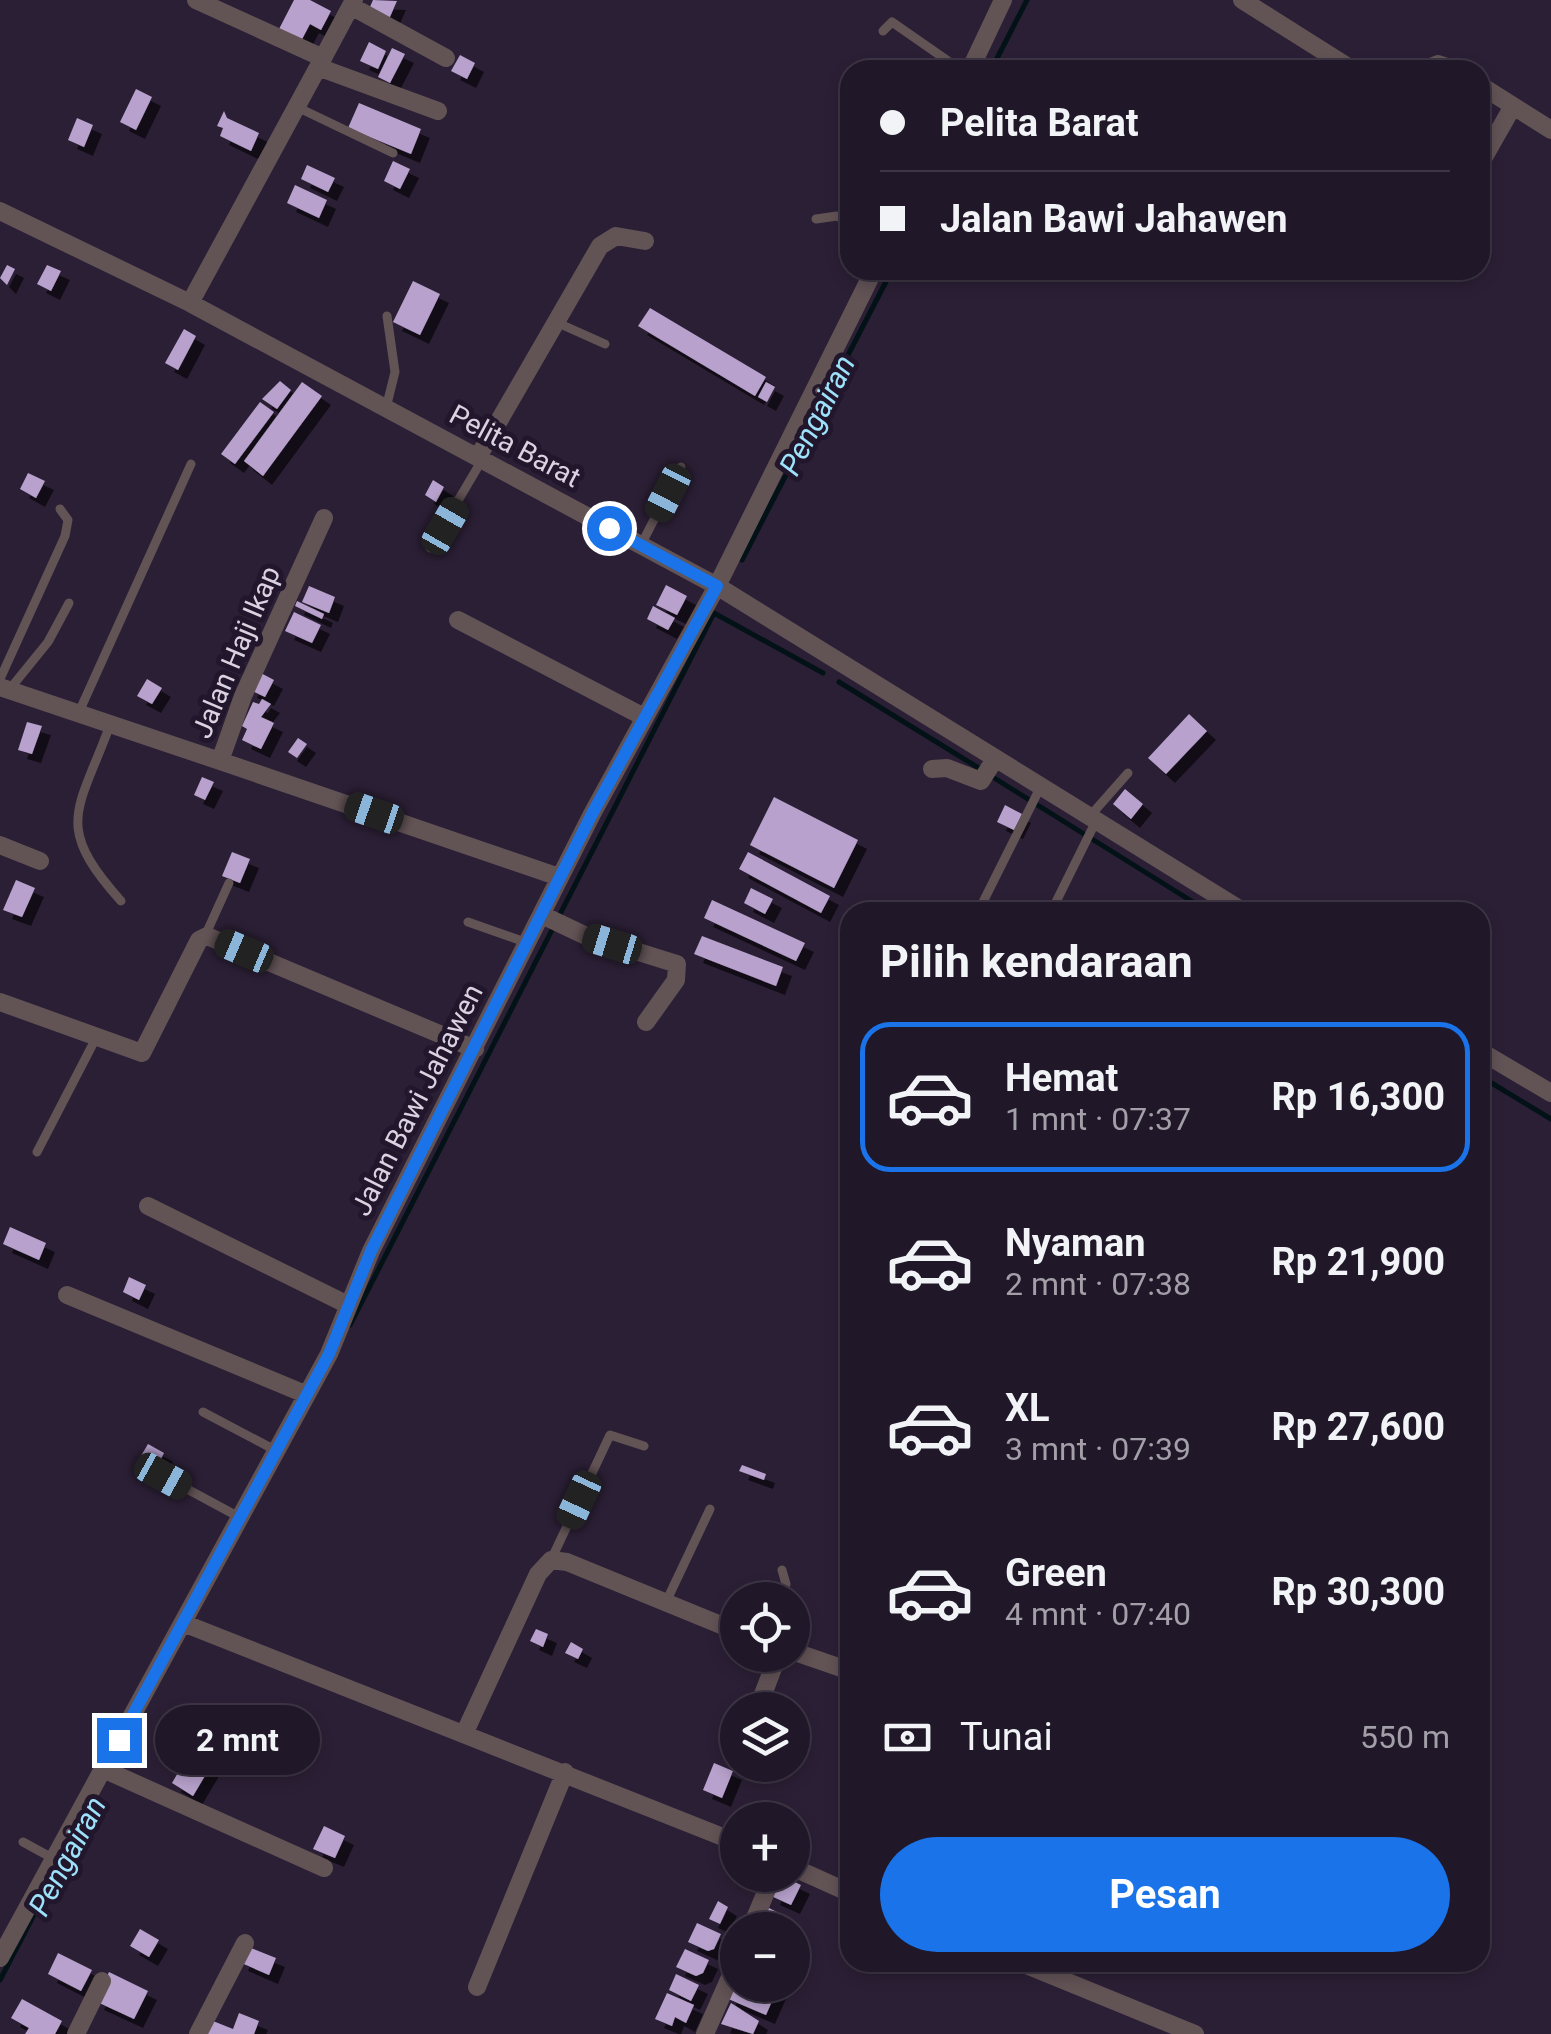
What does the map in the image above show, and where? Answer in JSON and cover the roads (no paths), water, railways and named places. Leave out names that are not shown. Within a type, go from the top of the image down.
[{"type":"street","points":[[196,0],[320,62],[438,111]]},
{"type":"street","points":[[975,60],[1003,0]]},
{"type":"street","points":[[1242,0],[1337,60]]},
{"type":"street","points":[[190,303],[299,108],[352,3],[446,58]]},
{"type":"street","points":[[1490,91],[1551,130]]},
{"type":"street","points":[[1490,146],[1513,106]]},
{"type":"street","name":"Pelita Barat","points":[[0,211],[190,303],[717,586],[1093,818],[1220,902]]},
{"type":"street","points":[[480,458],[554,322],[607,240],[616,236],[645,240]]},
{"type":"street","name":"Jalan Bawi Jahawen","points":[[0,1958],[329,1354],[346,1304],[560,878],[717,586],[869,280]]},
{"type":"street","name":"Jalan Haji Ikap","points":[[3,685],[220,761],[243,696],[324,518]]},
{"type":"street","points":[[458,620],[644,717]]},
{"type":"street","points":[[932,769],[947,768],[981,781],[995,759]]},
{"type":"street","points":[[220,761],[560,878]]},
{"type":"street","points":[[0,846],[40,861]]},
{"type":"street","points":[[542,915],[584,936],[677,964],[676,980],[646,1022]]},
{"type":"street","points":[[0,1002],[138,1053],[144,1051],[205,936],[475,1049]]},
{"type":"street","points":[[1490,1057],[1551,1094]]},
{"type":"street","points":[[148,1206],[346,1304]]},
{"type":"street","points":[[67,1295],[305,1394]]},
{"type":"street","points":[[465,1732],[538,1574],[551,1560],[567,1562],[720,1625]]},
{"type":"street","points":[[183,1623],[720,1837]]},
{"type":"street","points":[[810,1657],[840,1668]]},
{"type":"street","points":[[103,1769],[324,1868]]},
{"type":"street","points":[[476,1987],[565,1772]]},
{"type":"street","points":[[810,1875],[840,1888]]},
{"type":"street","points":[[198,2034],[245,1943]]},
{"type":"street","points":[[1043,1972],[1195,2034]]},
{"type":"street","points":[[76,2034],[102,1981]]},
{"type":"street","points":[[705,2034],[720,2000]]},
{"type":"lane","points":[[882,32],[892,22],[947,60]]},
{"type":"lane","points":[[299,108],[393,153]]},
{"type":"lane","points":[[816,219],[840,218]]},
{"type":"lane","points":[[386,408],[395,372],[387,316]]},
{"type":"lane","points":[[554,322],[605,344]]},
{"type":"lane","points":[[430,548],[480,458]]},
{"type":"lane","points":[[78,712],[190,464]]},
{"type":"lane","points":[[640,545],[681,467]]},
{"type":"lane","points":[[3,685],[65,536],[68,520],[60,509]]},
{"type":"lane","points":[[3,685],[48,642],[69,603]]},
{"type":"lane","points":[[110,723],[76,820],[79,845],[121,902]]},
{"type":"lane","points":[[1055,902],[1093,818],[1128,773]]},
{"type":"lane","points":[[983,902],[1041,786]]},
{"type":"lane","points":[[205,936],[228,882]]},
{"type":"lane","points":[[468,922],[528,943]]},
{"type":"lane","points":[[37,1152],[96,1038]]},
{"type":"lane","points":[[203,1412],[275,1450]]},
{"type":"lane","points":[[551,1560],[610,1435],[644,1446]]},
{"type":"lane","points":[[163,1476],[239,1517]]},
{"type":"lane","points":[[665,1604],[710,1509]]},
{"type":"lane","points":[[782,1570],[785,1582]]},
{"type":"lane","points":[[23,1842],[54,1859]]},
{"type":"waterway","name":"Pengairan","points":[[996,60],[1027,0]]},
{"type":"waterway","name":"Pengairan","points":[[742,560],[887,280]]},
{"type":"waterway","name":"Pengairan","points":[[350,1325],[714,613],[823,673]]},
{"type":"waterway","points":[[839,682],[982,770]]},
{"type":"waterway","points":[[991,776],[1193,902]]},
{"type":"waterway","points":[[1490,1082],[1551,1119]]},
{"type":"waterway","name":"Pengairan","points":[[0,1980],[38,1907]]}]
